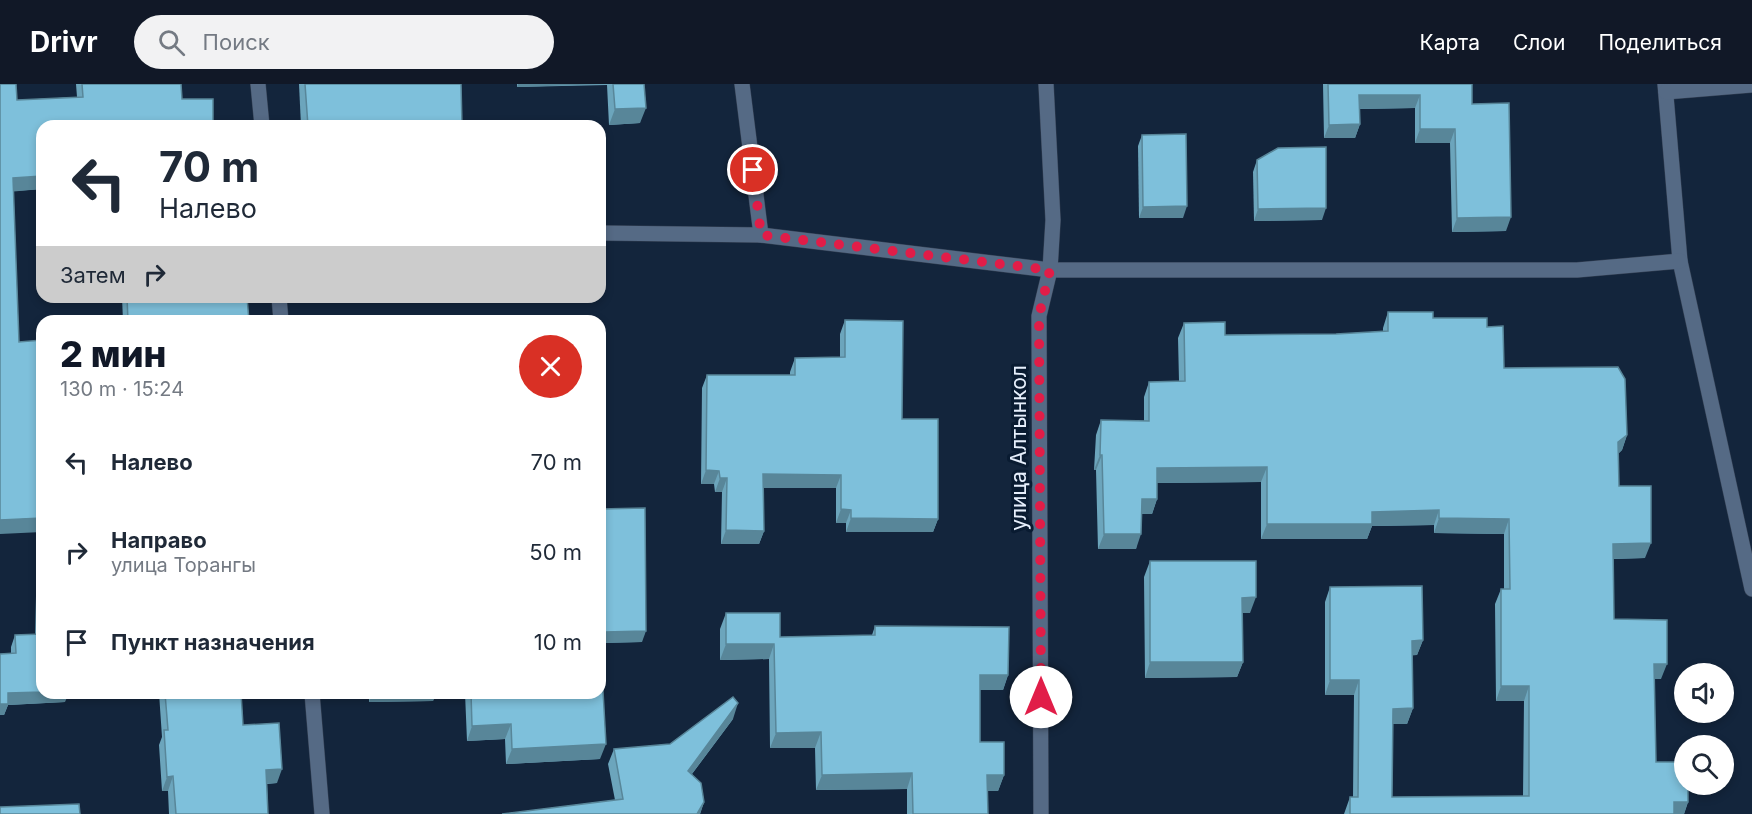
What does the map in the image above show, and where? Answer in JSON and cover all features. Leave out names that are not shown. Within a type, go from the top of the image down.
[{"type":"street","points":[[258,84],[261,120]]},
{"type":"street","points":[[742,84],[761,235]]},
{"type":"street","name":"улица Алтынкол","points":[[1041,814],[1039,316],[1050,270],[1053,220],[1046,84]]},
{"type":"street","points":[[1752,85],[1665,88],[1680,261],[1752,589]]},
{"type":"street","points":[[606,233],[761,235],[1050,270],[1577,270],[1680,261]]},
{"type":"street","points":[[312,699],[322,814]]},
{"type":"building","points":[[0,84],[16,84],[17,100],[83,97],[82,84],[181,84],[182,99],[213,99],[213,120],[36,120],[36,176],[13,178],[19,342],[36,341],[36,518],[0,520]]},
{"type":"building","points":[[305,84],[461,84],[462,120],[308,120]]},
{"type":"building","points":[[613,84],[644,84],[646,108],[615,109]]},
{"type":"building","points":[[1328,84],[1472,84],[1472,104],[1509,103],[1511,217],[1457,218],[1455,129],[1420,129],[1420,95],[1359,95],[1360,124],[1329,125]]},
{"type":"building","points":[[1186,134],[1187,206],[1143,207],[1142,135]]},
{"type":"building","points":[[1326,147],[1326,208],[1258,209],[1257,160],[1278,148]]},
{"type":"building","points":[[127,303],[248,303],[248,315],[128,315]]},
{"type":"building","points":[[1388,312],[1433,312],[1433,318],[1487,318],[1487,327],[1503,326],[1504,368],[1618,367],[1625,379],[1627,435],[1618,442],[1619,486],[1651,486],[1651,543],[1613,544],[1614,619],[1667,620],[1667,664],[1654,664],[1656,762],[1674,762],[1674,795],[1688,795],[1688,802],[1674,802],[1674,814],[1350,814],[1350,797],[1358,797],[1359,680],[1330,680],[1330,587],[1422,586],[1423,640],[1412,641],[1413,708],[1393,709],[1392,797],[1529,796],[1529,686],[1501,686],[1501,589],[1510,589],[1509,519],[1439,518],[1439,510],[1372,512],[1372,524],[1267,524],[1267,467],[1157,468],[1157,499],[1142,499],[1141,534],[1104,534],[1102,455],[1100,455],[1101,420],[1149,421],[1149,382],[1185,381],[1184,323],[1225,322],[1225,335],[1388,331]]},
{"type":"building","points":[[845,320],[903,321],[902,419],[938,419],[938,519],[851,518],[851,510],[841,509],[841,475],[763,474],[764,531],[726,530],[727,478],[720,478],[719,471],[706,470],[707,375],[795,375],[795,358],[845,357]]},
{"type":"building","points":[[645,508],[646,631],[606,632],[606,509]]},
{"type":"building","points":[[1150,561],[1256,561],[1256,597],[1242,598],[1243,662],[1150,662]]},
{"type":"building","points":[[726,613],[780,613],[780,637],[875,635],[875,626],[1009,627],[1008,675],[980,675],[980,742],[1004,742],[1004,775],[987,775],[988,814],[913,814],[912,773],[822,775],[821,732],[776,733],[774,644],[726,644]]},
{"type":"building","points":[[36,634],[36,692],[8,693],[8,704],[0,704],[0,654],[16,653],[15,635]]},
{"type":"building","points":[[733,697],[738,703],[688,771],[701,783],[704,802],[697,814],[502,814],[623,799],[614,749],[670,744]]},
{"type":"building","points":[[165,699],[241,699],[243,725],[279,723],[282,769],[266,770],[268,814],[176,814],[173,776],[167,777],[164,730],[168,730]]},
{"type":"building","points":[[471,699],[603,699],[606,744],[512,749],[511,724],[472,726]]},
{"type":"building","points":[[79,804],[80,814],[0,814],[0,807]]},
{"type":"route","points":[[753,170],[761,235],[1050,270],[1039,316],[1041,697]]}]
